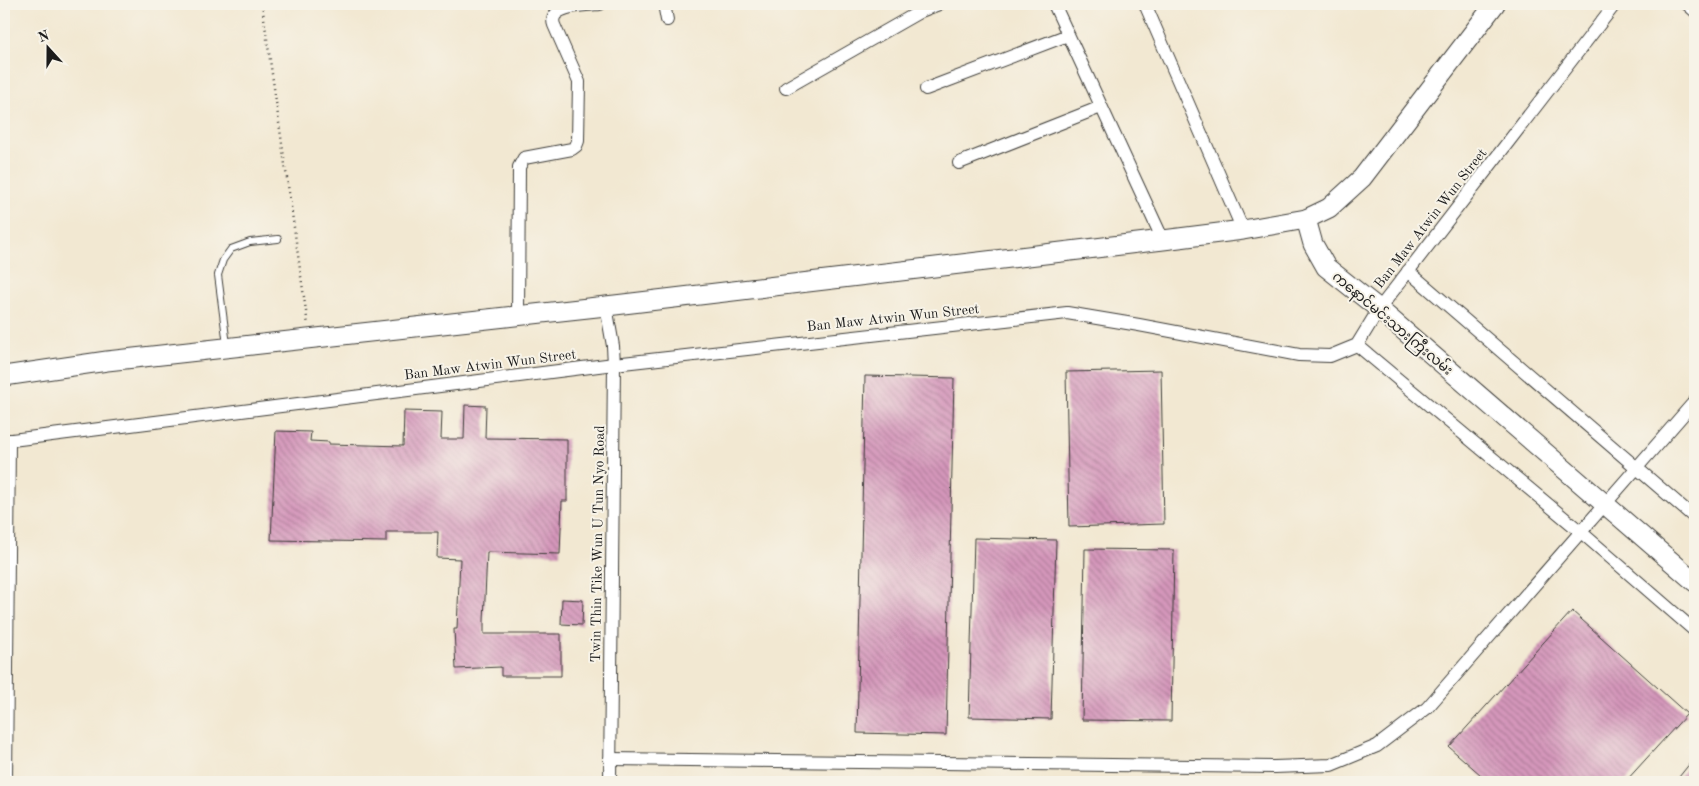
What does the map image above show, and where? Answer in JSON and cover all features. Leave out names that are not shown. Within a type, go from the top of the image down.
[{"type":"main road","points":[[4,376],[107,360],[606,306],[1163,240],[1243,230],[1306,219],[1329,208],[1362,178],[1495,4]]},
{"type":"main road","name":"ကနောင်မင်းသားကြီးလမ်း","points":[[1306,219],[1313,244],[1326,267],[1378,309],[1695,582]]},
{"type":"street","points":[[518,316],[518,167],[524,158],[572,149],[578,141],[579,82],[552,20],[557,11],[565,8],[600,4]]},
{"type":"street","points":[[664,4],[667,20]]},
{"type":"street","points":[[786,88],[920,11],[939,4]]},
{"type":"street","points":[[1054,4],[1163,240]]},
{"type":"street","points":[[1145,4],[1243,230]]},
{"type":"street","name":"Ban Maw Atwin Wun Street","points":[[6,441],[614,364],[1067,313],[1139,324],[1299,355],[1330,356],[1356,345],[1378,309],[1615,4]]},
{"type":"street","points":[[1687,4],[1695,11]]},
{"type":"street","points":[[926,89],[1068,35]]},
{"type":"street","points":[[960,163],[1101,107]]},
{"type":"street","points":[[1408,271],[1695,518]]},
{"type":"street","name":"Twin Thin Tike Wun U Tun Nyo Road","points":[[606,306],[614,364],[610,782]]},
{"type":"street","points":[[1356,345],[1581,532],[1695,631]]},
{"type":"street","points":[[610,759],[1274,767],[1331,765],[1377,746],[1427,708],[1695,401]]},
{"type":"street","points":[[6,441],[6,782]]},
{"type":"lane","points":[[227,348],[218,275],[223,260],[231,249],[250,242],[278,239]]},
{"type":"path","points":[[262,4],[310,339]]},
{"type":"building","points":[[1161,370],[1164,524],[1069,527],[1066,372]]},
{"type":"building","points":[[865,376],[954,378],[946,735],[857,733]]},
{"type":"building","points":[[465,405],[486,406],[485,438],[567,439],[567,501],[562,501],[560,554],[487,552],[484,621],[484,634],[561,634],[561,676],[501,676],[501,667],[456,669],[454,629],[457,629],[460,559],[437,558],[438,532],[386,532],[386,542],[271,540],[276,431],[311,432],[310,441],[329,442],[329,444],[403,446],[404,411],[442,412],[441,439],[464,439]]},
{"type":"building","points":[[974,538],[1056,540],[1051,719],[969,717]]},
{"type":"building","points":[[1085,549],[1174,550],[1171,721],[1082,720]]},
{"type":"building","points":[[562,599],[583,600],[582,625],[561,624]]},
{"type":"building","points":[[1572,611],[1687,714],[1625,782],[1489,782],[1449,747]]},
{"type":"building","points":[[1695,757],[1695,782],[1675,782]]}]
